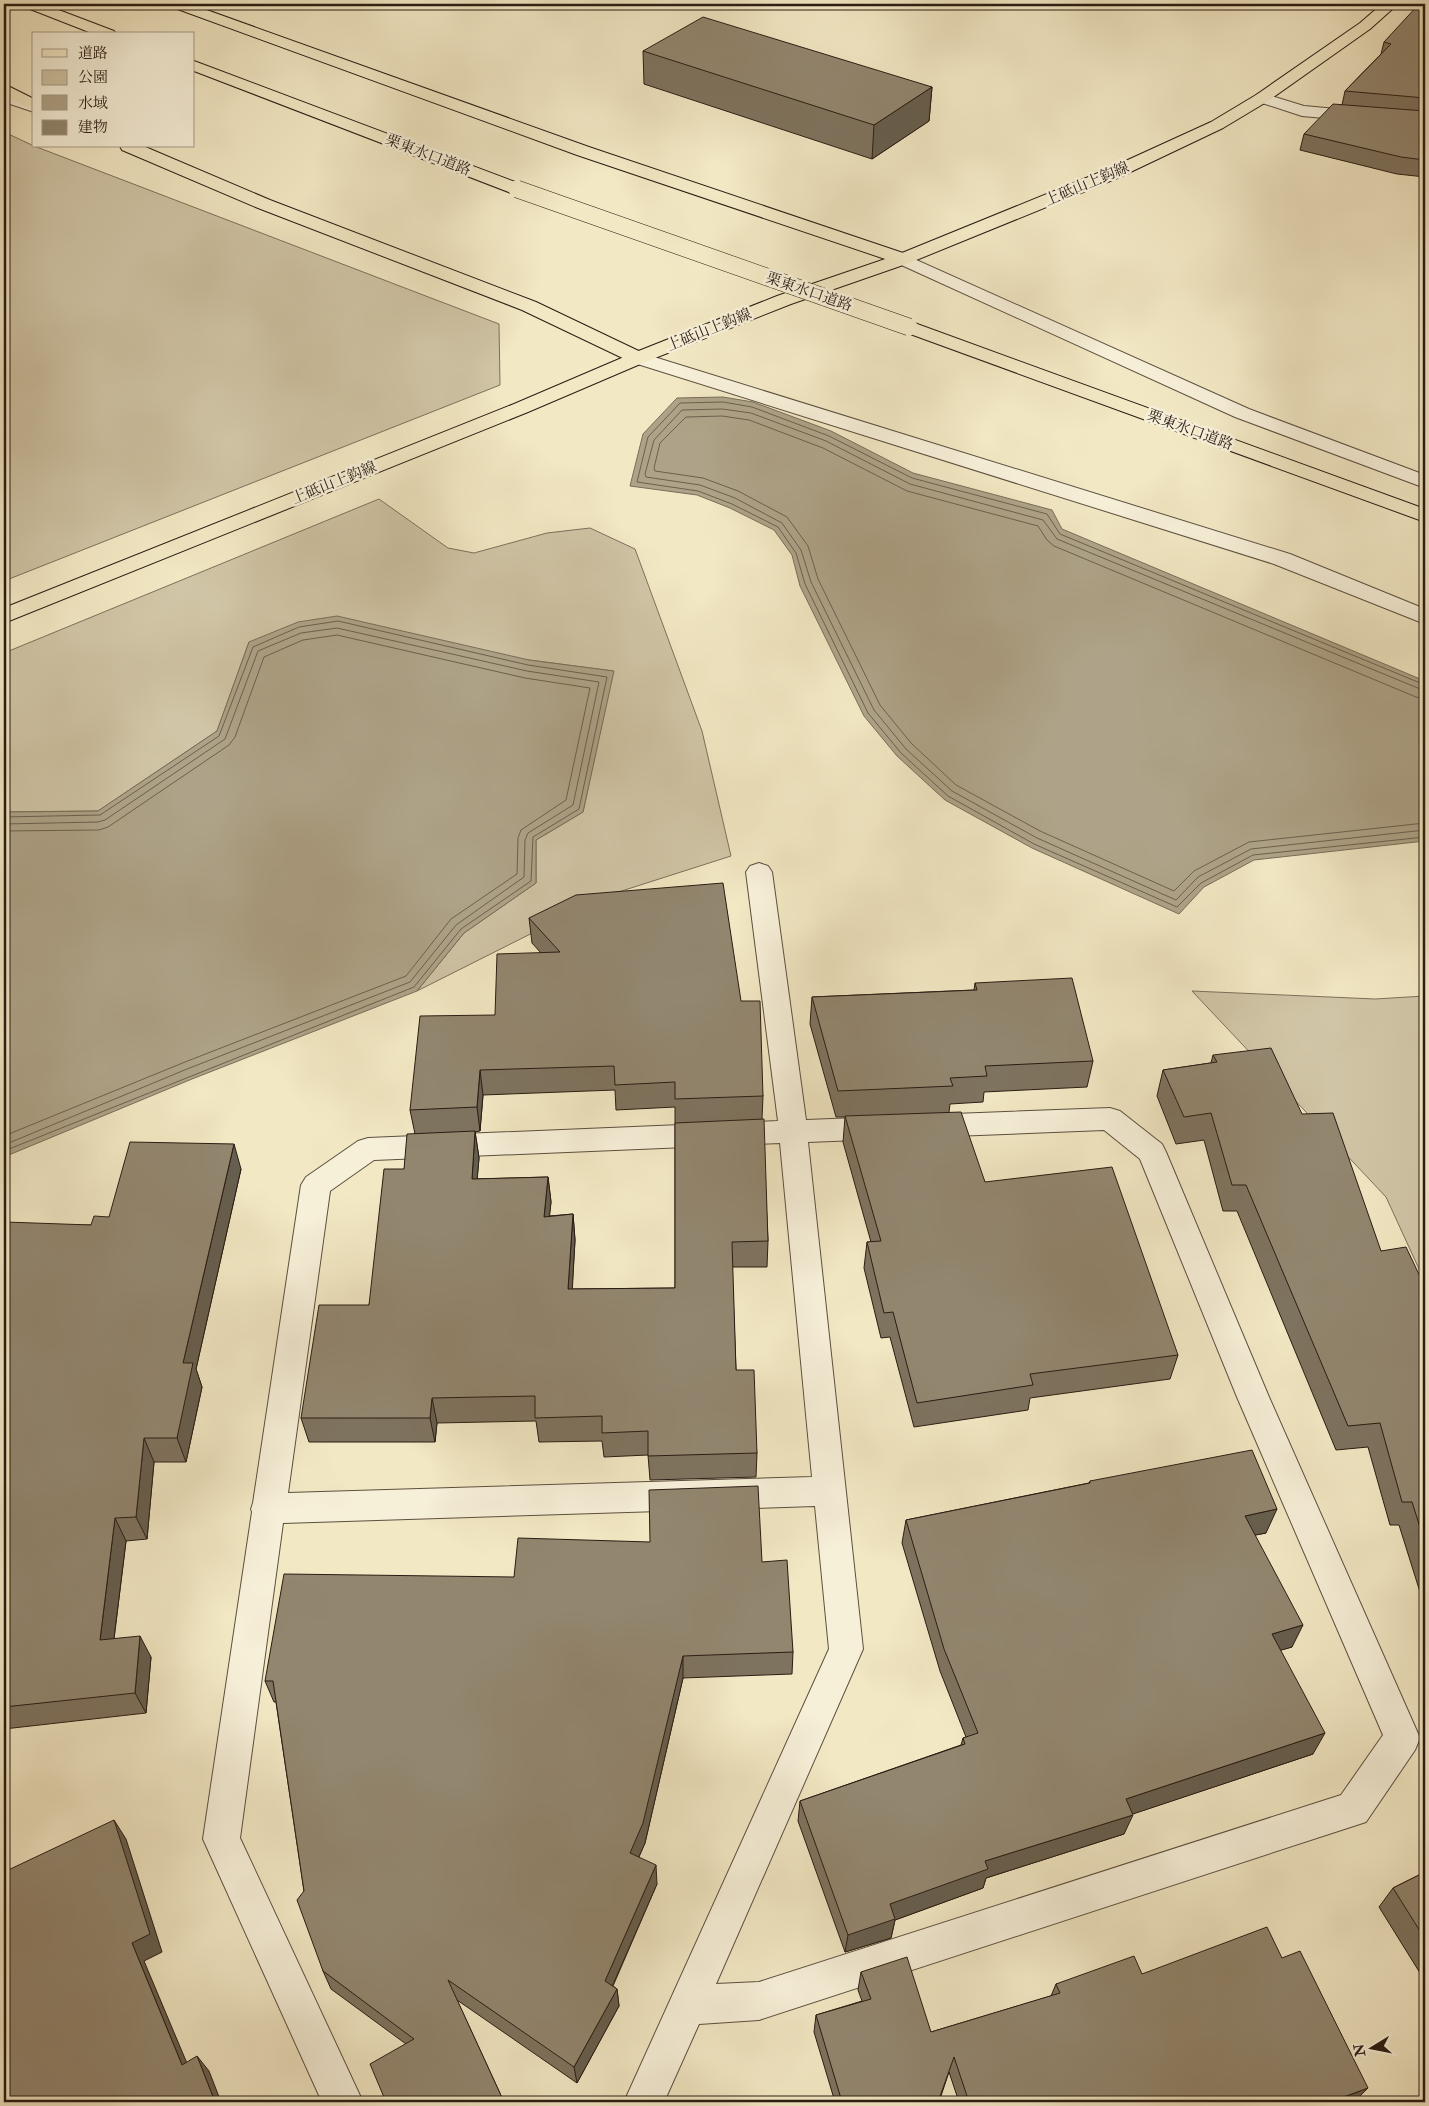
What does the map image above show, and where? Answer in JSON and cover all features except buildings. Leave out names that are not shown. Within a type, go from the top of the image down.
[{"type":"main road","points":[[30,4],[104,32]]},
{"type":"main road","name":"上砥山上鈎線","points":[[4,616],[522,408],[638,358],[784,300],[903,259],[1114,173],[1217,125],[1262,98],[1365,26],[1391,4]]},
{"type":"main road","points":[[185,5],[574,148],[903,259]]},
{"type":"main road","name":"栗東水口道路","points":[[195,66],[517,189],[909,327],[1425,516]]},
{"type":"main road","points":[[4,89],[32,105]]},
{"type":"main road","points":[[133,148],[264,204],[529,306],[638,358]]},
{"type":"street","points":[[4,96],[32,105]]},
{"type":"street","points":[[1262,98],[1302,111],[1425,122]]},
{"type":"street","points":[[903,259],[1242,413],[1425,482]]},
{"type":"street","points":[[638,358],[1282,559],[1425,617]]},
{"type":"street","points":[[644,2102],[846,1650],[793,1131],[759,872]]},
{"type":"street","points":[[343,2102],[221,1839],[316,1185],[368,1149],[1110,1120],[1152,1152],[1257,1406],[1402,1738],[1353,1809],[759,2001],[688,2005]]},
{"type":"street","points":[[268,1509],[829,1491]]},
{"type":"green space","points":[[4,132],[32,145],[32,148],[39,148],[499,324],[500,385],[4,581]]},
{"type":"green space","points":[[379,499],[448,548],[474,553],[547,533],[590,528],[635,549],[702,731],[731,856],[606,896],[417,991],[464,933],[536,883],[536,840],[583,812],[613,671],[529,660],[249,642],[217,731],[98,811],[4,812],[4,653]]},
{"type":"green space","points":[[1192,991],[1375,999],[1425,996],[1425,1282],[1386,1197]]},
{"type":"water","points":[[723,397],[753,402],[831,431],[913,473],[1052,510],[1062,529],[1425,681],[1425,841],[1254,860],[1204,887],[1179,914],[1032,848],[945,800],[897,756],[864,716],[800,586],[792,555],[774,530],[730,508],[697,495],[630,486],[643,434],[677,398]]},
{"type":"water","points":[[337,616],[529,660],[614,671],[583,812],[536,840],[536,883],[464,933],[417,991],[192,1079],[4,1157],[4,812],[98,811],[217,731],[249,642],[298,622]]}]
